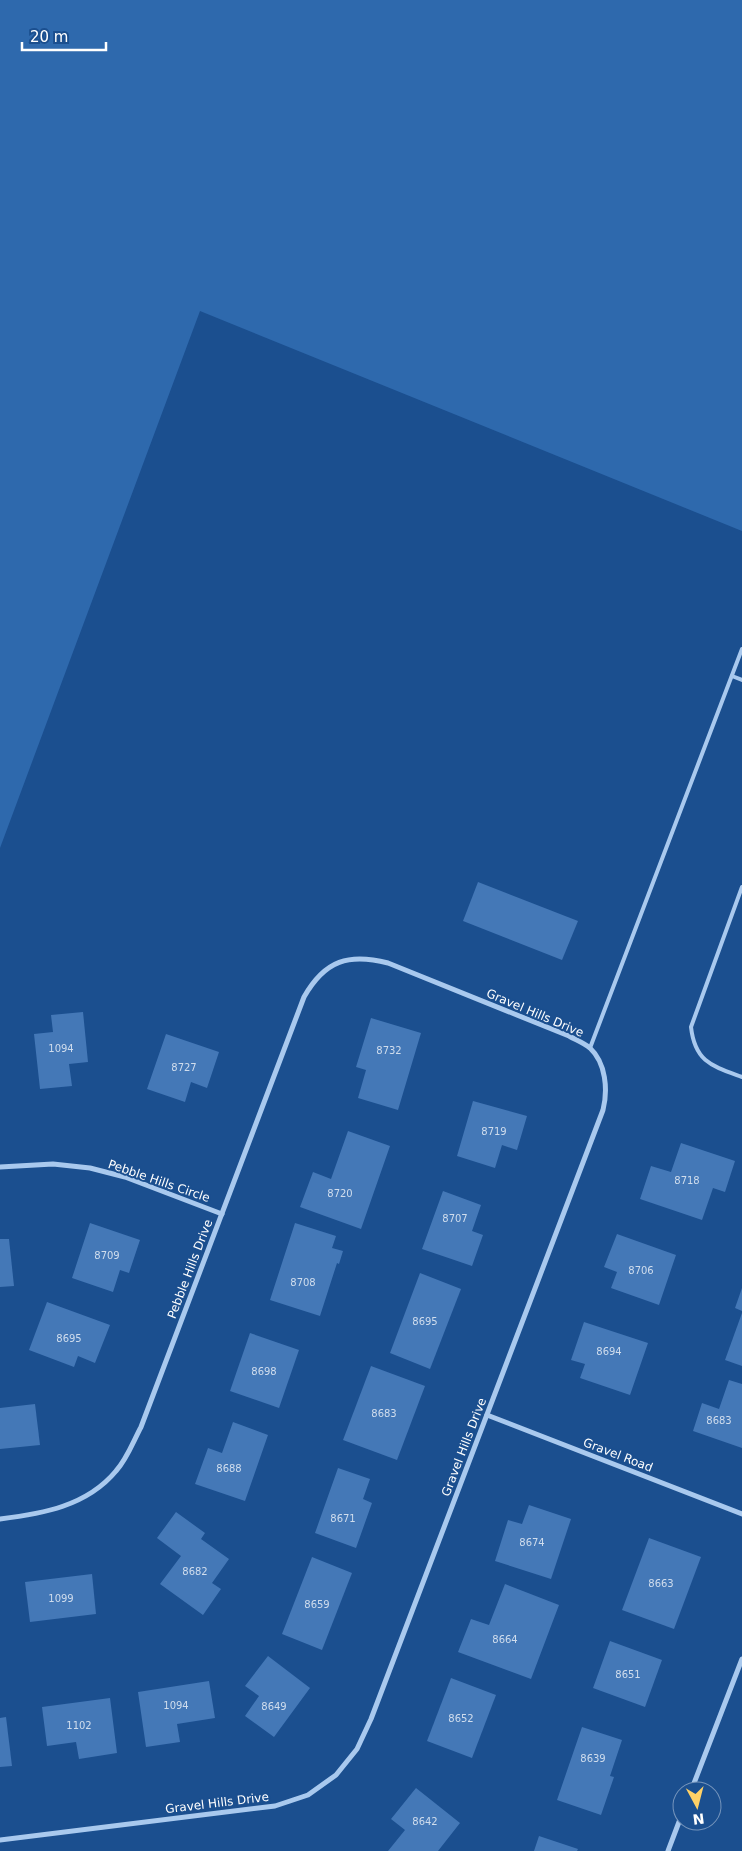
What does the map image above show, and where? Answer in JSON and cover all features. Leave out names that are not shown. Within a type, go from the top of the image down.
[{"type":"street","name":"Gravel Hills Drive","points":[[0,1840],[275,1806],[308,1795],[336,1775],[357,1749],[371,1719],[606,1096],[606,1081],[600,1063],[590,1048],[570,1036],[388,963],[372,959],[355,958],[339,962]]},
{"type":"street","name":"Pebble Hills Drive","points":[[0,1519],[34,1515],[66,1506],[94,1492],[116,1472],[129,1452],[141,1427],[304,997],[313,982],[324,970],[339,962]]},
{"type":"street","name":"Pebble Hills Circle","points":[[0,1168],[53,1164],[90,1168],[125,1178],[222,1214]]},
{"type":"street","name":"Gravel Road","points":[[487,1415],[742,1514]]},
{"type":"street","points":[[695,1781],[742,1659]]},
{"type":"street","points":[[668,1851],[676,1831]]},
{"type":"lane","points":[[590,1048],[742,649]]},
{"type":"lane","points":[[732,676],[742,680]]},
{"type":"lane","points":[[742,887],[690,1027],[692,1042],[707,1062],[742,1078]]},
{"type":"shaded area","points":[[0,0],[742,0],[742,531],[200,311],[0,848]]},
{"type":"building","points":[[478,882],[578,921],[562,960],[463,921]]},
{"type":"building","points":[[83,1012],[88,1062],[69,1064],[72,1086],[40,1089],[34,1034],[53,1032],[51,1015]]},
{"type":"building","points":[[371,1018],[421,1033],[398,1110],[358,1098],[366,1070],[356,1067]]},
{"type":"building","points":[[166,1034],[219,1052],[207,1088],[191,1082],[185,1102],[147,1089]]},
{"type":"building","points":[[473,1101],[527,1116],[517,1150],[502,1145],[495,1168],[457,1156]]},
{"type":"building","points":[[348,1131],[390,1146],[361,1229],[300,1207],[313,1172],[331,1179]]},
{"type":"building","points":[[681,1143],[735,1161],[725,1192],[713,1188],[702,1220],[640,1199],[651,1166],[671,1172]]},
{"type":"building","points":[[443,1191],[481,1205],[472,1231],[483,1235],[472,1266],[422,1249]]},
{"type":"building","points":[[90,1223],[140,1240],[129,1273],[120,1270],[113,1292],[72,1278]]},
{"type":"building","points":[[295,1223],[336,1236],[332,1248],[343,1251],[339,1264],[337,1263],[320,1316],[270,1300]]},
{"type":"building","points":[[617,1234],[676,1255],[659,1305],[611,1288],[617,1272],[604,1267]]},
{"type":"building","points":[[0,1239],[9,1239],[14,1286],[0,1287]]},
{"type":"building","points":[[420,1273],[461,1289],[430,1369],[390,1353]]},
{"type":"building","points":[[742,1288],[742,1311],[735,1308]]},
{"type":"building","points":[[47,1302],[110,1325],[95,1363],[78,1356],[74,1367],[29,1350]]},
{"type":"building","points":[[742,1313],[742,1366],[725,1360]]},
{"type":"building","points":[[584,1322],[648,1343],[630,1395],[580,1378],[585,1364],[571,1360]]},
{"type":"building","points":[[250,1333],[299,1350],[279,1408],[230,1391]]},
{"type":"building","points":[[371,1366],[425,1386],[397,1460],[343,1440]]},
{"type":"building","points":[[729,1380],[742,1384],[742,1448],[693,1431],[702,1403],[719,1409]]},
{"type":"building","points":[[35,1404],[40,1445],[0,1449],[0,1408]]},
{"type":"building","points":[[233,1422],[268,1435],[245,1501],[195,1484],[208,1448],[222,1453]]},
{"type":"building","points":[[338,1468],[370,1479],[363,1499],[372,1503],[356,1548],[315,1533]]},
{"type":"building","points":[[529,1505],[571,1519],[551,1579],[495,1561],[508,1520],[522,1524]]},
{"type":"building","points":[[176,1512],[205,1533],[201,1539],[229,1559],[212,1583],[221,1589],[203,1615],[160,1584],[181,1556],[157,1538]]},
{"type":"building","points":[[649,1538],[701,1557],[674,1629],[622,1610]]},
{"type":"building","points":[[312,1557],[352,1573],[322,1650],[282,1634]]},
{"type":"building","points":[[92,1574],[96,1614],[30,1622],[25,1582]]},
{"type":"building","points":[[505,1584],[559,1605],[531,1679],[458,1652],[471,1619],[489,1625]]},
{"type":"building","points":[[610,1641],[662,1660],[645,1707],[593,1688]]},
{"type":"building","points":[[268,1656],[310,1688],[274,1737],[245,1716],[259,1696],[245,1686]]},
{"type":"building","points":[[451,1678],[496,1695],[472,1758],[427,1741]]},
{"type":"building","points":[[209,1681],[215,1718],[177,1724],[180,1742],[146,1747],[138,1692]]},
{"type":"building","points":[[110,1698],[117,1753],[79,1759],[76,1742],[47,1746],[42,1707]]},
{"type":"building","points":[[6,1717],[12,1766],[0,1767],[0,1718]]},
{"type":"building","points":[[582,1727],[622,1740],[610,1776],[614,1777],[601,1815],[557,1800]]},
{"type":"building","points":[[416,1788],[460,1823],[438,1851],[388,1851],[405,1830],[391,1819]]},
{"type":"building","points":[[539,1836],[578,1849],[577,1851],[534,1851]]}]
